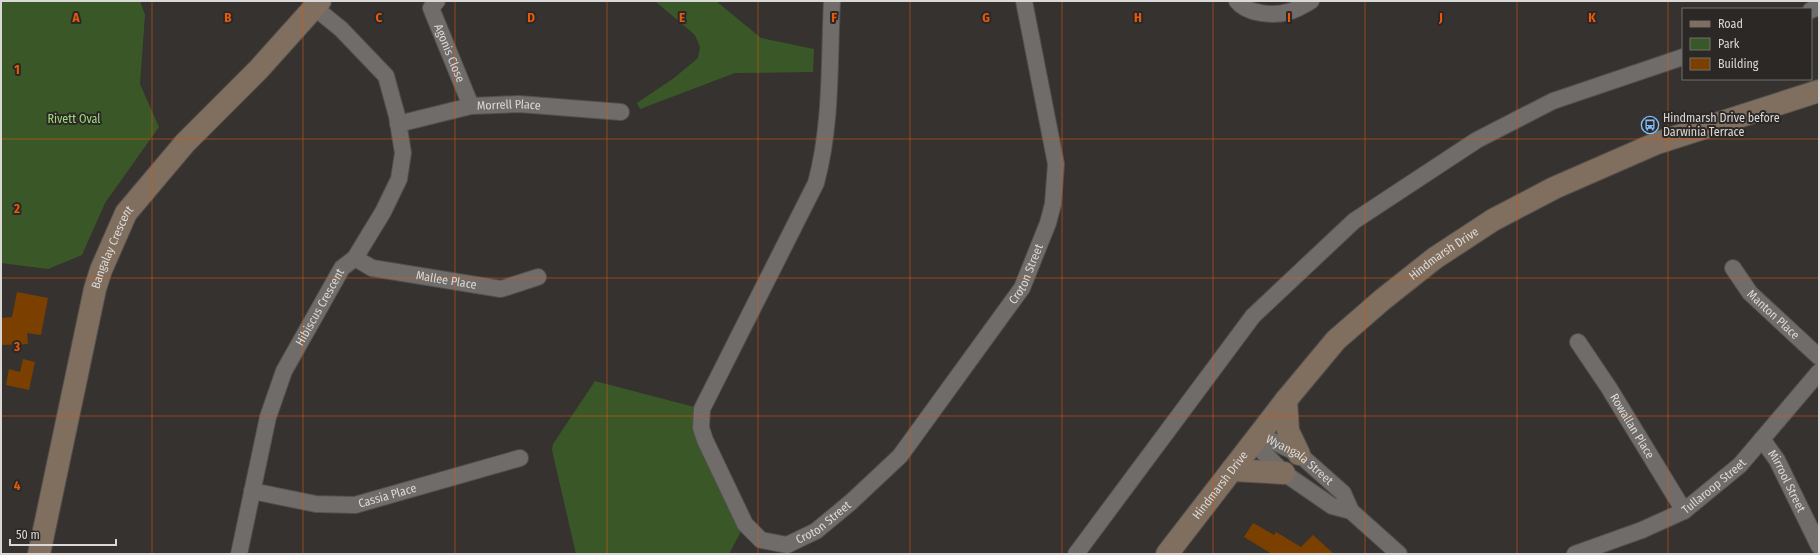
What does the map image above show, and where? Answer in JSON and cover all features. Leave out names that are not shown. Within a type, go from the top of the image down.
[{"type":"main road","name":"Bangalay Crescent","points":[[39,554],[95,288],[101,270],[126,213],[185,143],[259,69],[317,3]]},
{"type":"main road","name":"Hindmarsh Drive","points":[[1167,554],[1286,400],[1336,340],[1357,321],[1435,258],[1493,220],[1554,188],[1657,143],[1819,91]]},
{"type":"main road","points":[[1286,400],[1288,431],[1299,454]]},
{"type":"main road","points":[[1232,470],[1284,472]]},
{"type":"street","name":"Agonis Close","points":[[437,1],[432,8],[471,106]]},
{"type":"street","name":"Croton Street","points":[[832,1],[827,120],[822,163],[816,183],[702,409],[701,418],[705,440],[745,524],[761,540],[787,545],[816,530],[850,502],[900,456],[1022,288],[1048,223],[1055,191],[1056,164],[1024,1]]},
{"type":"street","points":[[1237,1],[1241,6],[1263,14],[1288,12],[1311,1]]},
{"type":"street","name":"Hibiscus Crescent","points":[[239,554],[268,417],[284,371],[342,268],[355,258],[384,212],[399,179],[403,153],[398,124],[386,76],[317,3]]},
{"type":"street","points":[[1076,554],[1253,316],[1354,221],[1477,140],[1553,101],[1682,57]]},
{"type":"street","name":"Morrell Place","points":[[398,124],[471,106],[519,104],[621,112]]},
{"type":"street","name":"Mallee Place","points":[[355,258],[372,268],[501,289],[538,277]]},
{"type":"street","name":"Manton Place","points":[[1733,268],[1750,293],[1819,357]]},
{"type":"street","name":"Rowallan Place","points":[[1578,342],[1609,388],[1684,511]]},
{"type":"street","name":"Tullaroop Street","points":[[1575,554],[1604,550],[1642,530],[1684,511],[1740,465],[1819,372]]},
{"type":"street","name":"Wyangala Street","points":[[1260,435],[1299,454],[1343,493],[1351,511],[1399,554]]},
{"type":"street","name":"Wyangala Street","points":[[1260,435],[1262,451],[1284,472],[1332,506],[1351,511]]},
{"type":"street","name":"Mirrool Street","points":[[1762,440],[1777,460],[1819,546]]},
{"type":"street","name":"Cassia Place","points":[[252,491],[316,504],[355,506],[520,458]]},
{"type":"green space","name":"Rivett Oval","points":[[1,1],[140,1],[145,15],[140,84],[159,127],[105,203],[82,255],[48,269],[1,263]]},
{"type":"green space","points":[[655,1],[716,1],[761,38],[814,49],[813,72],[735,73],[640,109],[637,103],[674,78],[698,58],[700,47],[695,35]]},
{"type":"green space","points":[[595,381],[702,409],[745,524],[729,554],[576,554],[552,450],[553,444]]},
{"type":"building","points":[[17,292],[48,298],[41,335],[27,333],[28,344],[1,345],[1,318],[12,317]]},
{"type":"building","points":[[23,359],[35,362],[29,390],[6,385],[9,369],[20,372]]},
{"type":"building","points":[[1253,523],[1274,535],[1276,532],[1301,547],[1313,535],[1334,554],[1272,554],[1244,537]]},
{"type":"place","name":"Hindmarsh Drive before Darwinia Terrace","points":[[1650,125]]}]
